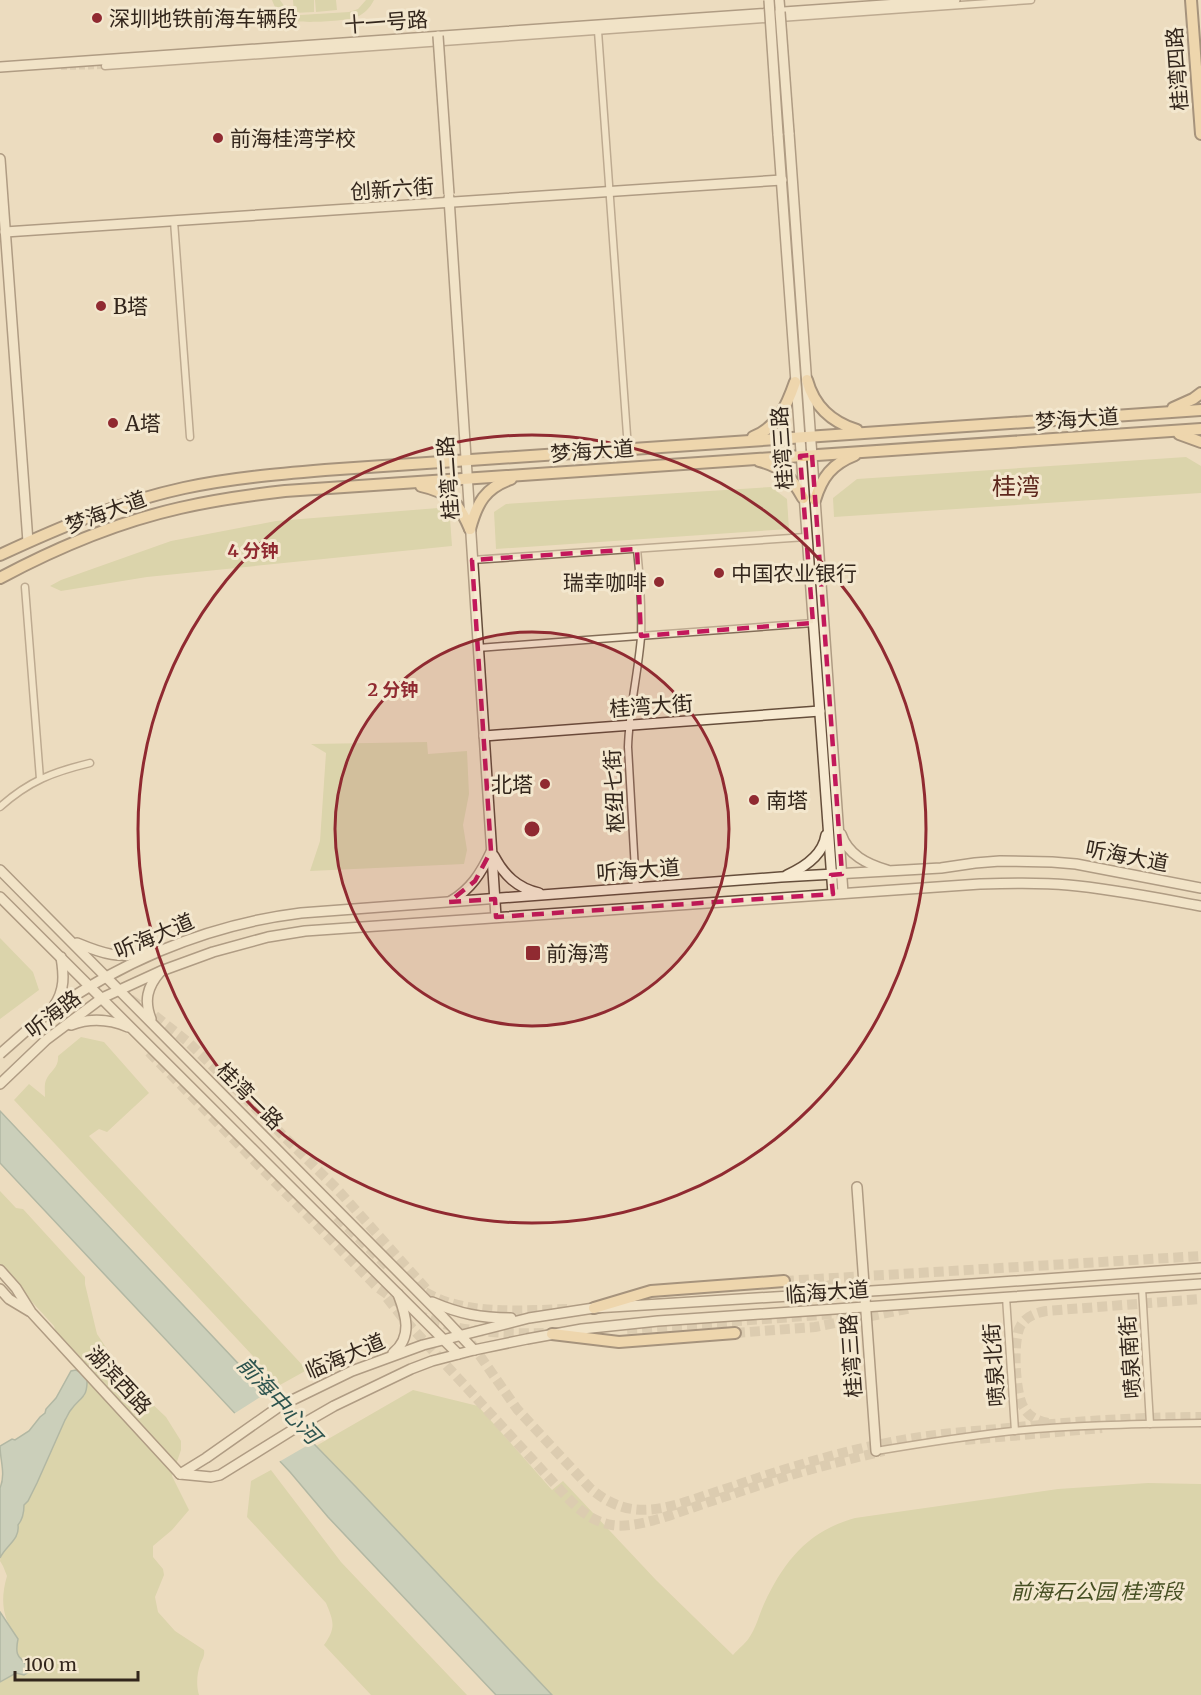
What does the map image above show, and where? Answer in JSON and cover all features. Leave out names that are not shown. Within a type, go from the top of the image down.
[{"type":"main road","name":"桂湾三路","points":[[769,0],[775,13],[789,133],[843,893]]},
{"type":"main road","name":"桂湾三路","points":[[779,0],[775,13],[778,134],[833,894]]},
{"type":"main road","name":"十一号路","points":[[0,68],[955,0]]},
{"type":"main road","name":"桂湾四路","points":[[1191,0],[1201,134]]},
{"type":"main road","name":"桂湾二路","points":[[438,36],[496,917]]},
{"type":"main road","points":[[0,159],[3,232],[28,542]]},
{"type":"main road","name":"创新六街","points":[[3,232],[449,199],[609,192],[782,180]]},
{"type":"main road","points":[[807,380],[814,397],[828,416],[845,426],[866,432]]},
{"type":"main road","points":[[746,440],[760,435],[774,423],[786,404],[795,382]]},
{"type":"main road","points":[[1162,412],[1184,405],[1201,393]]},
{"type":"main road","name":"梦海大道","points":[[0,555],[60,527],[103,511],[146,497],[216,482],[315,471],[1201,410]]},
{"type":"main road","name":"梦海大道","points":[[0,578],[29,562],[133,521],[180,508],[236,497],[285,491],[1201,429]]},
{"type":"main road","points":[[1170,432],[1201,442]]},
{"type":"main road","points":[[815,500],[820,485],[831,469],[848,458],[867,452]]},
{"type":"main road","points":[[747,459],[770,464],[784,471],[794,482],[803,498]]},
{"type":"main road","points":[[470,529],[473,516],[482,498],[497,485],[520,476]]},
{"type":"main road","points":[[409,483],[430,488],[450,498],[460,508],[470,529]]},
{"type":"main road","name":"桂湾大街","points":[[484,736],[820,711]]},
{"type":"main road","points":[[782,877],[800,869],[820,851],[825,841],[828,824]]},
{"type":"main road","points":[[838,825],[842,838],[853,853],[876,867],[892,872]]},
{"type":"main road","points":[[491,851],[500,867],[517,885],[547,895]]},
{"type":"main road","points":[[449,902],[475,881],[491,851]]},
{"type":"main road","name":"听海大道","points":[[89,986],[159,951],[210,932],[266,918],[301,913],[1025,861],[1052,862],[1114,871],[1201,888]]},
{"type":"main road","name":"桂湾一路","points":[[0,870],[474,1350]]},
{"type":"main road","name":"听海大道","points":[[102,998],[160,971],[222,949],[305,931],[1029,882],[1104,889],[1201,906]]},
{"type":"main road","name":"桂湾一路","points":[[0,897],[458,1354]]},
{"type":"main road","points":[[71,940],[110,956],[128,956],[159,951]]},
{"type":"main road","points":[[49,1012],[59,1000],[63,983],[60,957]]},
{"type":"main road","points":[[154,1024],[148,1012],[147,994],[160,971]]},
{"type":"main road","name":"听海路","points":[[0,1054],[49,1012],[89,986]]},
{"type":"main road","name":"听海路","points":[[0,1084],[46,1040],[102,998]]},
{"type":"main road","points":[[64,1028],[83,1021],[95,1020],[115,1022],[134,1030]]},
{"type":"main road","name":"桂湾三路","points":[[857,1187],[876,1451]]},
{"type":"main road","name":"临海大道","points":[[180,1474],[280,1406],[352,1371],[387,1357],[445,1339],[529,1318],[594,1308],[1201,1268]]},
{"type":"main road","name":"湖滨西路","points":[[0,1270],[16,1288],[31,1312],[180,1474]]},
{"type":"main road","points":[[594,1308],[651,1291],[784,1281]]},
{"type":"main road","name":"临海大道","points":[[180,1474],[211,1478],[220,1475],[294,1429],[411,1369],[474,1350],[552,1334],[658,1321],[1201,1284]]},
{"type":"main road","name":"湖滨西路","points":[[0,1289],[9,1299],[31,1312]]},
{"type":"main road","points":[[387,1357],[398,1349],[406,1334],[406,1317],[397,1292]]},
{"type":"main road","points":[[425,1299],[452,1311],[471,1316],[529,1318]]},
{"type":"main road","points":[[552,1334],[619,1342],[735,1334]]},
{"type":"street","points":[[105,66],[1031,0]]},
{"type":"street","points":[[598,31],[628,449]]},
{"type":"street","points":[[174,221],[190,437]]},
{"type":"street","points":[[472,560],[806,537]]},
{"type":"street","name":"枢纽七街","points":[[636,888],[628,771],[629,725],[641,616],[637,549]]},
{"type":"street","points":[[25,587],[40,779]]},
{"type":"street","points":[[478,648],[813,623]]},
{"type":"street","points":[[0,807],[40,779],[90,763]]},
{"type":"street","name":"喷泉南街","points":[[1142,1288],[1150,1424]]},
{"type":"street","name":"喷泉北街","points":[[1006,1297],[1015,1431]]},
{"type":"street","points":[[876,1451],[1015,1431],[1068,1427],[1201,1424]]},
{"type":"highlighted area","points":[[812,455],[842,874],[831,875],[833,894],[496,917],[495,899],[449,902],[475,881],[491,851],[472,560],[637,549],[641,636],[813,623],[800,456]]},
{"type":"green space","points":[[272,0],[280,0],[287,10],[300,15],[349,12],[358,9],[366,0],[374,0],[367,10],[357,17],[313,22],[287,19],[279,12]]},
{"type":"green space","points":[[293,0],[314,0],[314,12],[294,13]]},
{"type":"green space","points":[[315,0],[336,0],[337,10],[316,12]]},
{"type":"green space","points":[[1186,457],[1201,466],[1201,493],[834,517],[833,498],[857,479]]},
{"type":"green space","points":[[771,487],[787,499],[789,529],[496,549],[494,512],[506,504]]},
{"type":"green space","points":[[438,508],[450,518],[452,546],[147,577],[61,591],[50,586],[171,541],[276,521]]},
{"type":"green space","points":[[427,742],[428,754],[467,751],[469,794],[463,825],[467,850],[464,864],[310,871],[320,841],[326,753],[311,744]]},
{"type":"green space","points":[[0,938],[33,972],[39,990],[0,1019]]},
{"type":"green space","points":[[81,1037],[104,1042],[149,1093],[107,1132],[99,1129],[89,1136],[307,1370],[280,1385],[14,1100],[29,1084],[45,1097],[45,1082],[56,1066],[58,1056]]},
{"type":"green space","points":[[0,1191],[16,1208],[23,1209],[85,1277],[97,1334],[130,1383],[166,1417],[181,1441],[181,1450],[172,1476],[189,1510],[172,1530],[153,1546],[153,1557],[163,1569],[164,1575],[155,1597],[158,1612],[175,1631],[204,1650],[198,1676],[199,1695],[0,1695],[0,1682],[16,1672],[29,1672],[25,1663],[18,1656],[18,1639],[9,1624],[4,1609],[7,1576],[0,1561],[1,1554],[13,1538],[24,1504],[41,1474],[69,1412],[85,1395],[87,1376],[76,1370],[58,1350],[54,1326],[0,1267]]},
{"type":"green space","name":"前海石公园 桂湾段","points":[[413,1390],[478,1406],[552,1490],[563,1481],[656,1580],[733,1655],[746,1642],[756,1626],[772,1588],[789,1561],[811,1540],[838,1524],[855,1518],[1058,1489],[1148,1483],[1201,1484],[1201,1695],[552,1695],[316,1446]]},
{"type":"green space","points":[[271,1470],[341,1562],[467,1695],[371,1695],[324,1645],[332,1629],[331,1615],[326,1603],[247,1517],[251,1481]]},
{"type":"water","points":[[0,1111],[552,1695],[496,1695],[0,1163]]},
{"type":"water","points":[[76,1370],[87,1376],[85,1393],[65,1420],[37,1483],[24,1505],[17,1535],[0,1558],[0,1488],[3,1472],[0,1446],[29,1431],[56,1398],[71,1371]]},
{"type":"water","points":[[0,1612],[18,1639],[18,1656],[25,1663],[29,1672],[24,1675],[16,1673],[0,1682]]},
{"type":"pier","points":[[268,1392],[315,1441],[277,1463],[232,1415]]},
{"type":"tunnel","points":[[61,67],[105,66]]},
{"type":"tunnel","points":[[130,999],[188,1042],[227,1080],[337,1189],[427,1290]]},
{"type":"tunnel","points":[[149,1052],[377,1287],[396,1301],[424,1317],[457,1327],[492,1332],[545,1333]]},
{"type":"tunnel","points":[[337,1217],[388,1267]]},
{"type":"tunnel","points":[[784,1281],[1201,1256]]},
{"type":"tunnel","points":[[797,1293],[840,1283]]},
{"type":"tunnel","points":[[412,1285],[447,1302],[462,1306],[508,1310],[569,1309]]},
{"type":"tunnel","points":[[387,1298],[568,1499],[584,1513],[604,1523],[633,1525],[791,1475],[884,1451]]},
{"type":"tunnel","points":[[1048,1423],[1028,1414],[1018,1391],[1016,1342],[1021,1325],[1026,1319],[1046,1311],[1201,1299]]},
{"type":"tunnel","points":[[735,1333],[815,1327],[912,1308]]},
{"type":"tunnel","points":[[627,1329],[875,1311]]},
{"type":"tunnel","points":[[471,1343],[517,1409],[590,1488],[605,1499],[620,1506],[635,1509],[665,1508],[775,1472],[872,1446],[912,1438],[1087,1421],[1201,1417]]},
{"type":"tunnel","points":[[965,1440],[1102,1428]]},
{"type":"place","name":"深圳地铁前海车辆段","points":[[97,18]]},
{"type":"place","name":"前海桂湾学校","points":[[218,138]]},
{"type":"place","name":"B塔","points":[[101,306]]},
{"type":"place","name":"A塔","points":[[113,423]]},
{"type":"place","name":"中国农业银行","points":[[719,573]]},
{"type":"place","name":"瑞幸咖啡","points":[[659,582]]},
{"type":"place","name":"北塔","points":[[545,784]]},
{"type":"place","name":"南塔","points":[[754,800]]},
{"type":"place","name":"前海湾","points":[[533,953]]},
{"type":"district","name":"桂湾","points":[[1016,486]]},
{"type":"water label","name":"前海中心河","points":[[279,1400]]}]
